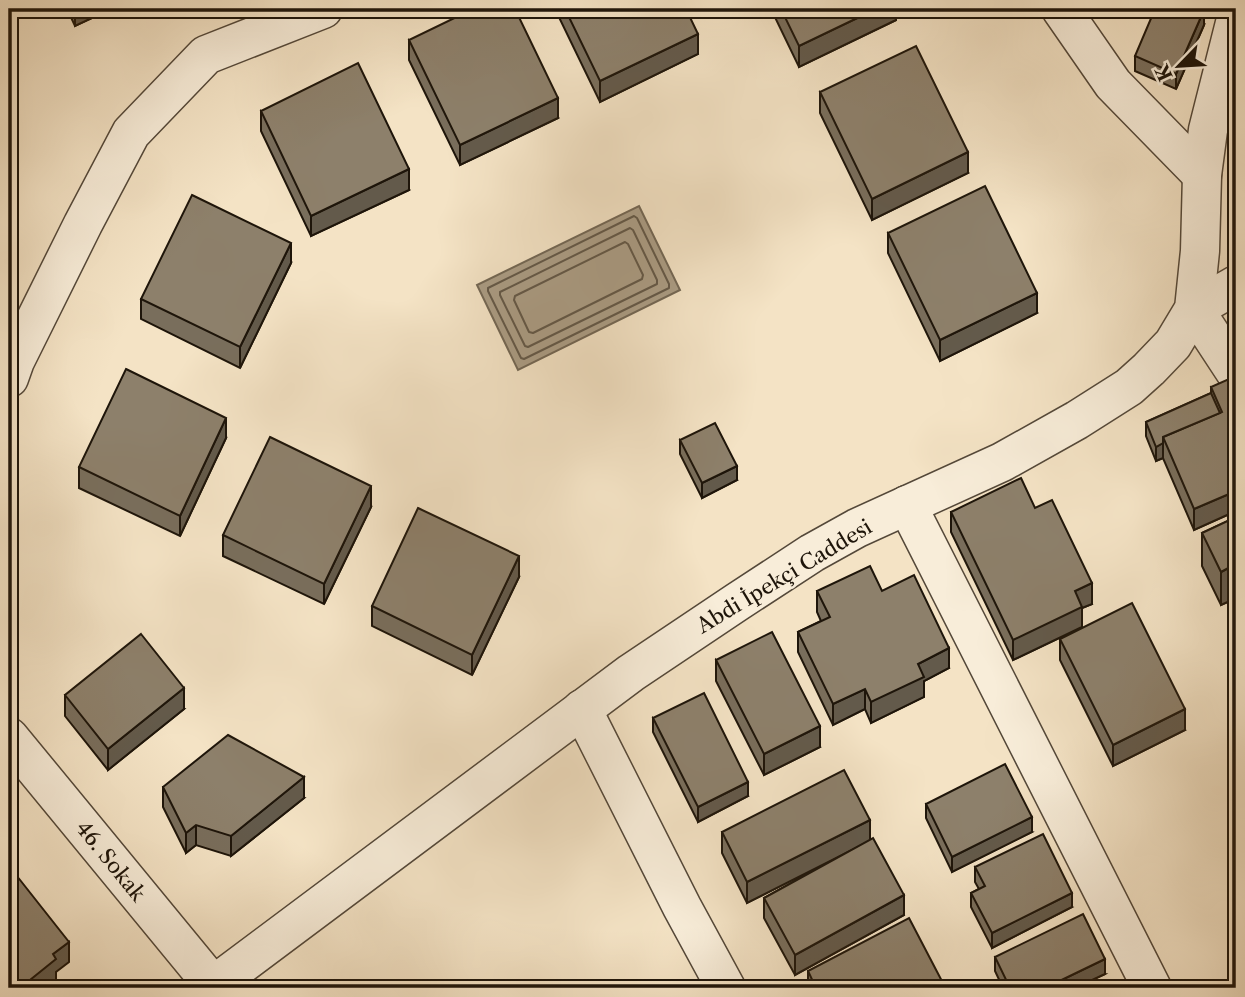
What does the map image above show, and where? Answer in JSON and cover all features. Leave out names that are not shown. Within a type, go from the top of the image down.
[{"type":"street","points":[[9,378],[83,224],[131,133],[206,55],[323,9]]},
{"type":"street","points":[[1061,9],[1114,84],[1202,176]]},
{"type":"street","name":"Abdi İpekçi Caddesi","points":[[212,987],[631,673],[812,553],[858,528],[1002,462],[1077,420],[1129,387],[1149,369],[1173,344],[1194,309],[1200,251],[1202,176],[1208,130],[1236,19]]},
{"type":"street","points":[[1236,285],[1194,309],[1236,373]]},
{"type":"street","points":[[907,505],[1152,988]]},
{"type":"street","points":[[582,709],[726,988]]},
{"type":"street","name":"46. Sokak","points":[[9,737],[212,987]]},
{"type":"water","points":[[639,206],[680,290],[518,370],[477,285]]},
{"type":"building","points":[[473,9],[515,9],[558,98],[460,145],[409,40]]},
{"type":"building","points":[[565,9],[686,9],[698,34],[600,81]]},
{"type":"building","points":[[781,9],[876,9],[799,46]]},
{"type":"building","points":[[1155,9],[1204,10],[1176,74],[1135,56]]},
{"type":"building","points":[[916,46],[968,152],[872,199],[820,92]]},
{"type":"building","points":[[358,63],[409,169],[311,216],[261,111]]},
{"type":"building","points":[[985,186],[1037,293],[940,340],[888,233]]},
{"type":"building","points":[[192,195],[291,243],[240,347],[141,299]]},
{"type":"building","points":[[126,369],[226,418],[180,516],[79,467]]},
{"type":"building","points":[[1229,379],[1236,395],[1236,491],[1194,509],[1163,437],[1222,412],[1211,387]]},
{"type":"building","points":[[1211,393],[1220,413],[1163,437],[1163,443],[1156,447],[1146,422]]},
{"type":"building","points":[[715,423],[737,466],[702,483],[680,440]]},
{"type":"building","points":[[270,437],[371,486],[324,584],[223,535]]},
{"type":"building","points":[[1021,478],[1035,508],[1052,500],[1092,583],[1075,591],[1082,607],[1013,640],[951,512]]},
{"type":"building","points":[[418,508],[519,556],[472,655],[372,606]]},
{"type":"building","points":[[1236,517],[1236,575],[1232,566],[1221,572],[1202,533]]},
{"type":"building","points":[[870,566],[882,591],[914,575],[949,648],[918,664],[924,677],[871,702],[865,689],[833,704],[798,632],[830,617],[817,591]]},
{"type":"building","points":[[1132,603],[1185,709],[1113,745],[1060,639]]},
{"type":"building","points":[[772,632],[820,726],[764,754],[716,660]]},
{"type":"building","points":[[141,634],[184,688],[108,749],[65,695]]},
{"type":"building","points":[[704,693],[748,782],[698,807],[653,718]]},
{"type":"building","points":[[228,735],[304,777],[231,836],[196,825],[186,833],[163,787]]},
{"type":"building","points":[[1005,764],[1032,817],[952,857],[926,804]]},
{"type":"building","points":[[844,770],[870,820],[747,882],[722,832]]},
{"type":"building","points":[[1043,834],[1072,893],[992,933],[971,893],[985,886],[975,867]]},
{"type":"building","points":[[873,838],[904,895],[795,955],[764,898]]},
{"type":"building","points":[[9,866],[69,942],[53,954],[56,959],[20,988],[9,988]]},
{"type":"building","points":[[1083,914],[1105,959],[1045,988],[1010,988],[995,957]]},
{"type":"building","points":[[909,918],[945,987],[816,988],[808,971]]},
{"type":"building","points":[[1124,981],[1128,988],[1109,988]]}]
